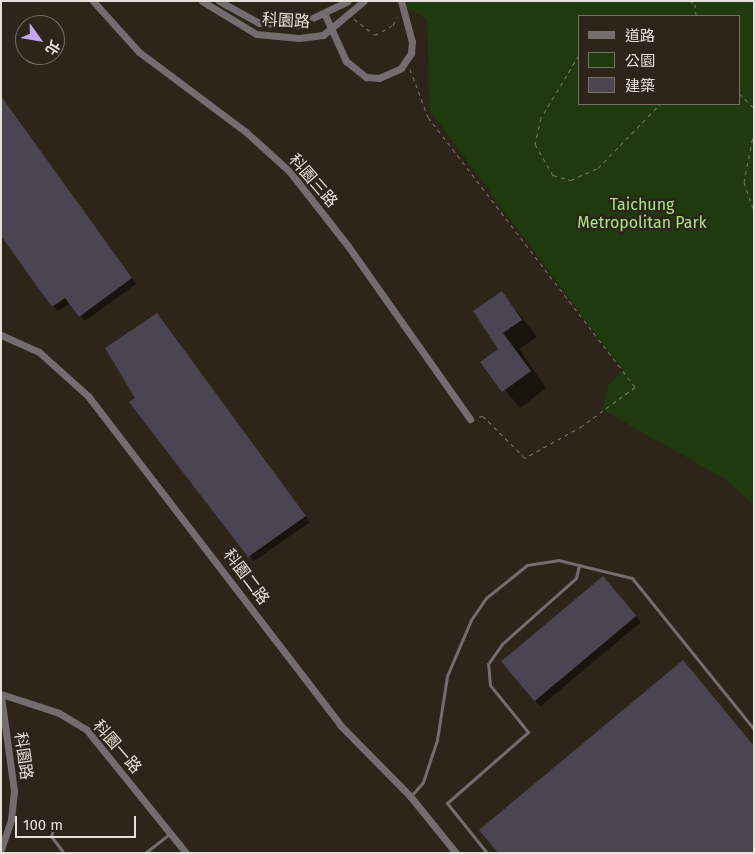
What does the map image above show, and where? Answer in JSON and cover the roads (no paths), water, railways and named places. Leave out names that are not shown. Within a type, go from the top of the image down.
[{"type":"street","name":"科園三路","points":[[93,1],[139,52],[246,132],[290,172],[348,246],[470,419]]},
{"type":"street","name":"科園路","points":[[202,1],[256,34],[310,38],[333,29],[364,1]]},
{"type":"street","name":"科園路","points":[[219,1],[259,23],[298,25],[325,15],[348,1]]},
{"type":"street","points":[[325,15],[346,61],[366,77],[391,75],[407,62],[412,42],[400,10],[401,1]]},
{"type":"street","name":"科園二路","points":[[1,335],[39,352],[88,396],[340,725],[410,796],[456,853]]},
{"type":"street","name":"科園路","points":[[1,695],[14,791],[11,820],[1,849]]},
{"type":"street","name":"科園一路","points":[[1,695],[59,714],[86,729],[168,835],[186,853]]},
{"type":"lane","points":[[410,796],[422,782],[437,740],[441,704],[456,650],[486,598],[527,565],[558,560],[632,578],[754,729]]},
{"type":"lane","points":[[487,853],[447,803],[528,732],[490,685],[488,664],[502,644],[576,578],[579,565]]},
{"type":"lane","points":[[55,825],[51,836],[64,853]]},
{"type":"lane","points":[[146,853],[168,835]]},
{"type":"park label","name":"Taichung Metropolitan Park","points":[[642,214]]}]
